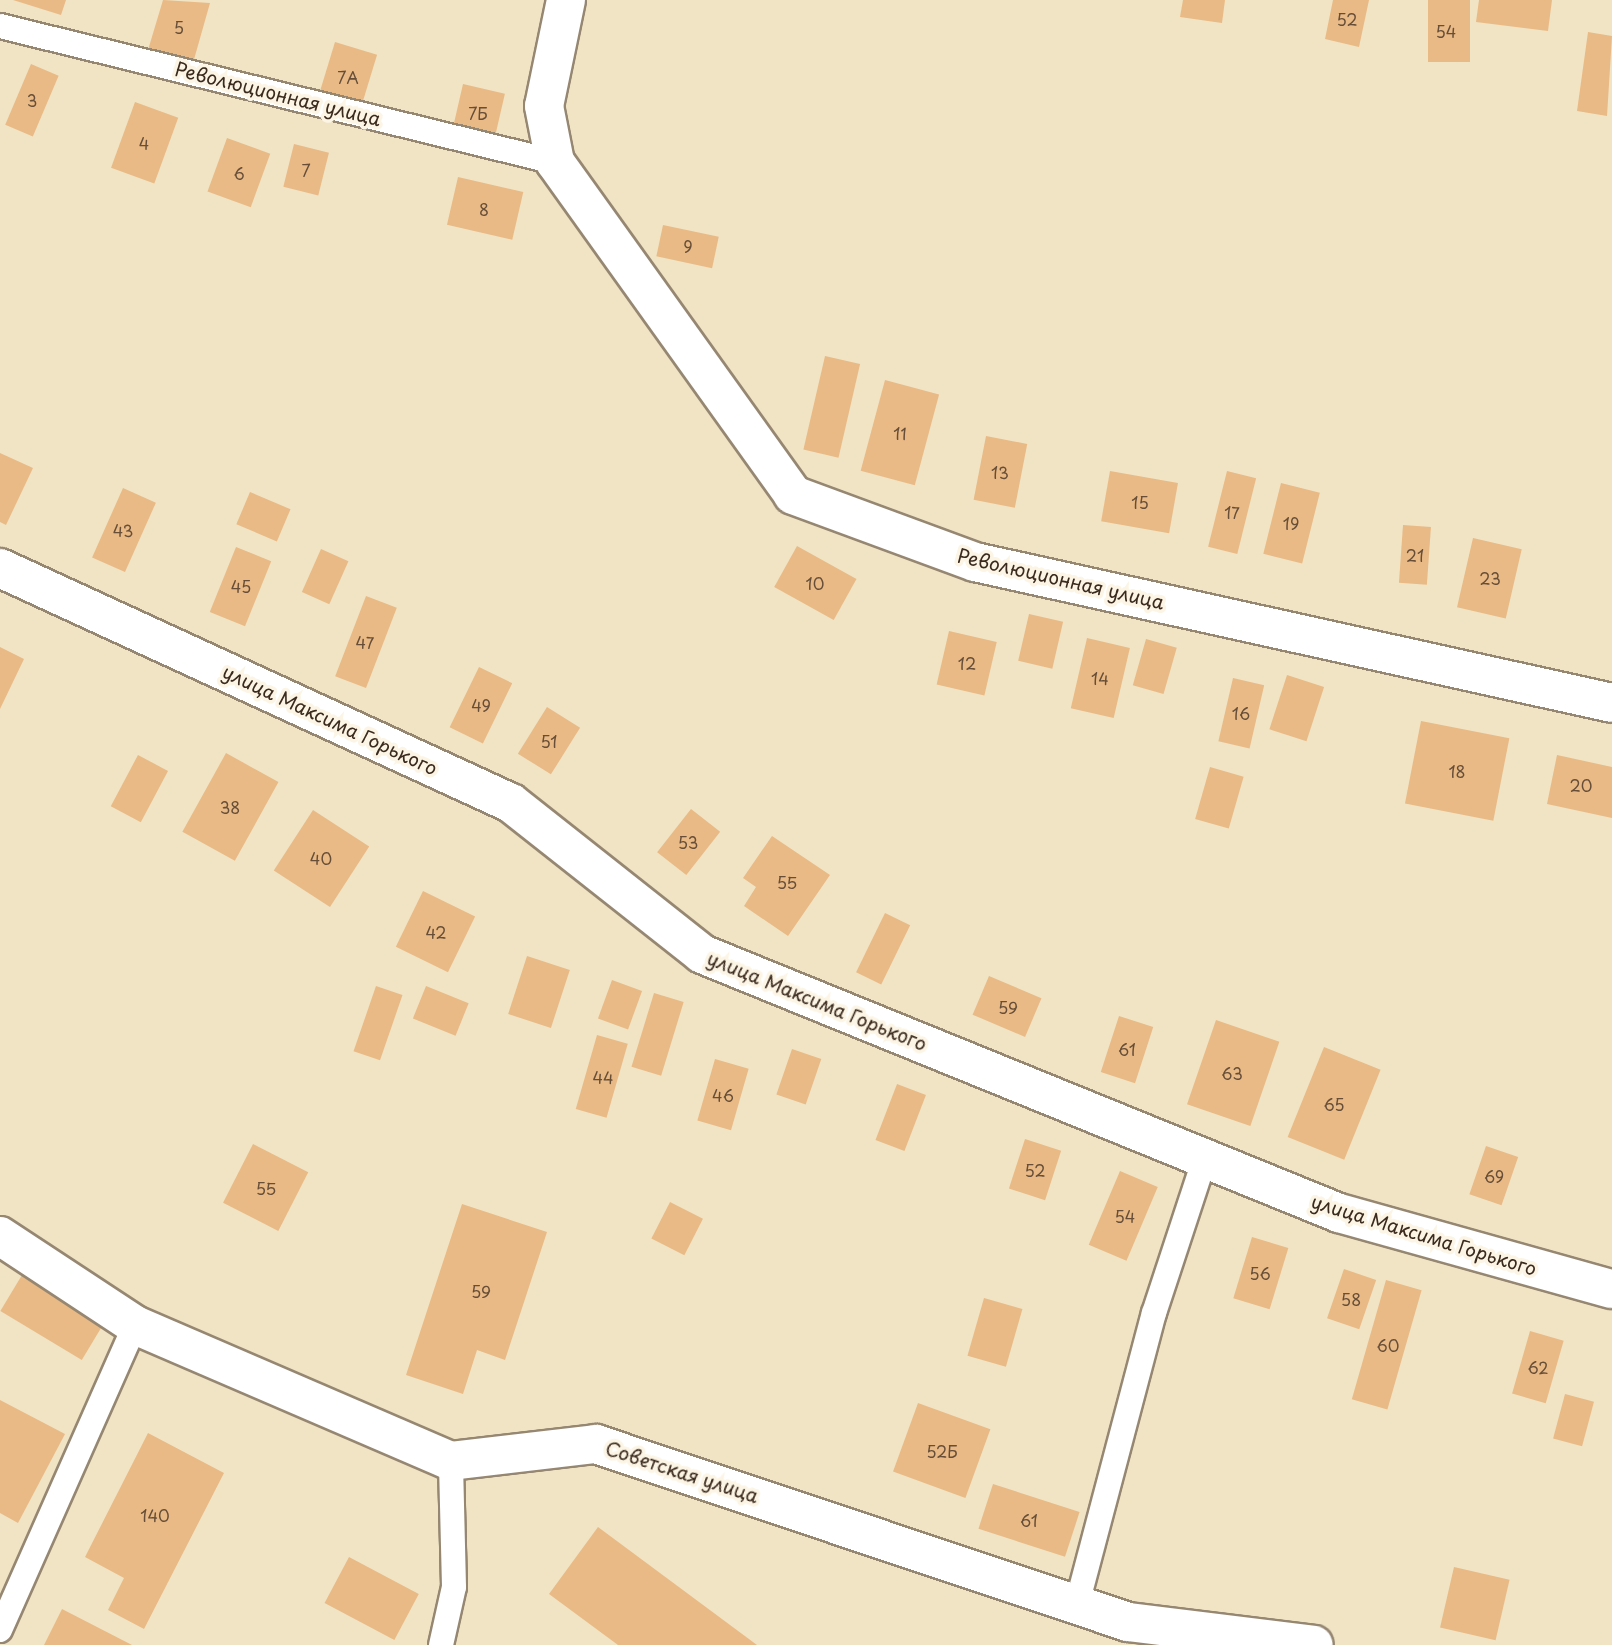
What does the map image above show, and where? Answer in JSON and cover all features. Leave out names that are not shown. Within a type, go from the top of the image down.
[{"type":"street","name":"Революционная улица","points":[[566,0],[544,106],[555,162],[793,495],[975,562],[1612,703]]},
{"type":"street","name":"улица Максима Горького","points":[[0,568],[511,803],[702,954],[1339,1213],[1612,1289]]},
{"type":"street","name":"Советская улица","points":[[0,1236],[135,1325],[451,1461],[596,1444],[1128,1622],[1314,1645]]},
{"type":"lane","name":"Революционная улица","points":[[0,26],[555,162]]},
{"type":"lane","points":[[1077,1604],[1154,1313],[1205,1158]]},
{"type":"lane","points":[[0,1630],[135,1325]]},
{"type":"lane","points":[[441,1645],[454,1587],[451,1461]]},
{"type":"building","points":[[13,0],[66,0],[61,15]]},
{"type":"building","points":[[163,0],[210,3],[193,63],[148,50]]},
{"type":"building","points":[[1183,0],[1225,0],[1222,23],[1180,17]]},
{"type":"building","points":[[1333,0],[1369,0],[1359,47],[1325,39]]},
{"type":"building","points":[[1428,0],[1470,0],[1470,62],[1428,62]]},
{"type":"building","points":[[1479,0],[1552,0],[1548,31],[1476,22]]},
{"type":"building","points":[[1588,32],[1612,36],[1607,116],[1577,111]]},
{"type":"building","points":[[335,42],[377,55],[360,111],[318,98]]},
{"type":"building","points":[[31,64],[59,76],[33,136],[5,125]]},
{"type":"building","points":[[463,84],[505,94],[494,142],[452,133]]},
{"type":"building","points":[[135,102],[178,118],[154,184],[111,168]]},
{"type":"building","points":[[227,138],[270,154],[251,207],[208,192]]},
{"type":"building","points":[[294,144],[329,153],[318,195],[283,187]]},
{"type":"building","points":[[458,177],[523,192],[512,240],[447,225]]},
{"type":"building","points":[[663,225],[719,237],[712,268],[656,256]]},
{"type":"building","points":[[825,356],[860,364],[838,458],[803,450]]},
{"type":"building","points":[[885,380],[939,394],[915,485],[861,471]]},
{"type":"building","points":[[986,436],[1027,444],[1015,508],[974,500]]},
{"type":"building","points":[[0,453],[33,468],[6,525],[0,522]]},
{"type":"building","points":[[1110,471],[1178,483],[1169,533],[1101,521]]},
{"type":"building","points":[[1227,471],[1256,478],[1237,554],[1208,547]]},
{"type":"building","points":[[1281,483],[1320,493],[1302,564],[1263,554]]},
{"type":"building","points":[[123,488],[156,503],[125,572],[92,557]]},
{"type":"building","points":[[250,492],[291,509],[277,541],[236,524]]},
{"type":"building","points":[[1403,525],[1431,527],[1427,585],[1399,583]]},
{"type":"building","points":[[1473,538],[1522,549],[1506,618],[1457,607]]},
{"type":"building","points":[[797,546],[856,579],[834,620],[774,587]]},
{"type":"building","points":[[236,547],[271,561],[245,626],[210,612]]},
{"type":"building","points":[[321,549],[348,561],[329,604],[302,592]]},
{"type":"building","points":[[366,596],[397,608],[366,688],[335,676]]},
{"type":"building","points":[[1029,614],[1063,622],[1052,669],[1018,661]]},
{"type":"building","points":[[949,631],[997,642],[984,696],[937,685]]},
{"type":"building","points":[[1087,638],[1130,648],[1114,718],[1071,708]]},
{"type":"building","points":[[1146,639],[1177,648],[1164,694],[1133,685]]},
{"type":"building","points":[[0,647],[24,659],[0,709]]},
{"type":"building","points":[[479,667],[512,683],[483,743],[450,727]]},
{"type":"building","points":[[1287,675],[1324,687],[1306,741],[1269,729]]},
{"type":"building","points":[[1233,678],[1264,685],[1250,749],[1218,741]]},
{"type":"building","points":[[547,707],[580,728],[551,774],[518,754]]},
{"type":"building","points":[[1421,721],[1509,738],[1493,821],[1405,803]]},
{"type":"building","points":[[226,753],[278,782],[235,861],[182,832]]},
{"type":"building","points":[[138,755],[168,771],[141,822],[111,806]]},
{"type":"building","points":[[1557,755],[1612,767],[1612,818],[1547,804]]},
{"type":"building","points":[[1210,767],[1244,777],[1229,829],[1195,819]]},
{"type":"building","points":[[691,809],[720,832],[686,875],[657,852]]},
{"type":"building","points":[[313,810],[369,846],[330,907],[274,870]]},
{"type":"building","points":[[772,836],[830,875],[788,936],[744,906],[756,887],[743,878]]},
{"type":"building","points":[[423,891],[475,916],[448,972],[396,947]]},
{"type":"building","points":[[885,913],[910,925],[881,985],[856,972]]},
{"type":"building","points":[[527,956],[570,970],[551,1028],[508,1014]]},
{"type":"building","points":[[989,976],[1041,998],[1025,1037],[973,1015]]},
{"type":"building","points":[[612,980],[642,991],[628,1029],[598,1019]]},
{"type":"building","points":[[376,986],[402,995],[380,1060],[354,1051]]},
{"type":"building","points":[[426,986],[469,1003],[456,1036],[413,1018]]},
{"type":"building","points":[[654,993],[684,1002],[661,1076],[631,1067]]},
{"type":"building","points":[[1119,1016],[1153,1027],[1135,1083],[1101,1072]]},
{"type":"building","points":[[1216,1020],[1279,1042],[1250,1126],[1187,1104]]},
{"type":"building","points":[[597,1035],[628,1044],[607,1118],[576,1109]]},
{"type":"building","points":[[1324,1047],[1381,1070],[1344,1160],[1288,1137]]},
{"type":"building","points":[[792,1049],[821,1059],[806,1104],[776,1094]]},
{"type":"building","points":[[715,1059],[749,1069],[731,1130],[697,1121]]},
{"type":"building","points":[[897,1084],[926,1095],[904,1151],[875,1140]]},
{"type":"building","points":[[1025,1139],[1061,1151],[1045,1200],[1009,1188]]},
{"type":"building","points":[[253,1144],[308,1172],[278,1231],[223,1203]]},
{"type":"building","points":[[1486,1146],[1518,1157],[1502,1205],[1469,1194]]},
{"type":"building","points":[[1120,1171],[1158,1187],[1126,1261],[1089,1245]]},
{"type":"building","points":[[670,1202],[703,1219],[684,1255],[651,1239]]},
{"type":"building","points":[[462,1204],[547,1232],[505,1360],[477,1350],[463,1394],[406,1375]]},
{"type":"building","points":[[1252,1237],[1288,1248],[1270,1309],[1233,1298]]},
{"type":"building","points":[[1344,1269],[1376,1280],[1359,1329],[1327,1318]]},
{"type":"building","points":[[22,1275],[103,1324],[82,1360],[0,1311]]},
{"type":"building","points":[[1386,1280],[1422,1290],[1387,1409],[1352,1399]]},
{"type":"building","points":[[984,1298],[1022,1309],[1006,1367],[967,1356]]},
{"type":"building","points":[[1530,1331],[1564,1341],[1546,1403],[1512,1393]]},
{"type":"building","points":[[1565,1394],[1594,1402],[1582,1446],[1553,1438]]},
{"type":"building","points":[[0,1400],[65,1434],[18,1523],[0,1513]]},
{"type":"building","points":[[918,1403],[990,1429],[965,1498],[893,1472]]},
{"type":"building","points":[[148,1433],[224,1473],[144,1629],[108,1610],[124,1578],[85,1557]]},
{"type":"building","points":[[993,1484],[1080,1512],[1065,1557],[978,1529]]},
{"type":"building","points":[[598,1527],[757,1645],[618,1645],[549,1594]]},
{"type":"building","points":[[349,1557],[419,1594],[394,1640],[325,1603]]},
{"type":"building","points":[[1454,1567],[1510,1580],[1496,1640],[1440,1627]]},
{"type":"building","points":[[62,1609],[132,1645],[44,1645]]}]
